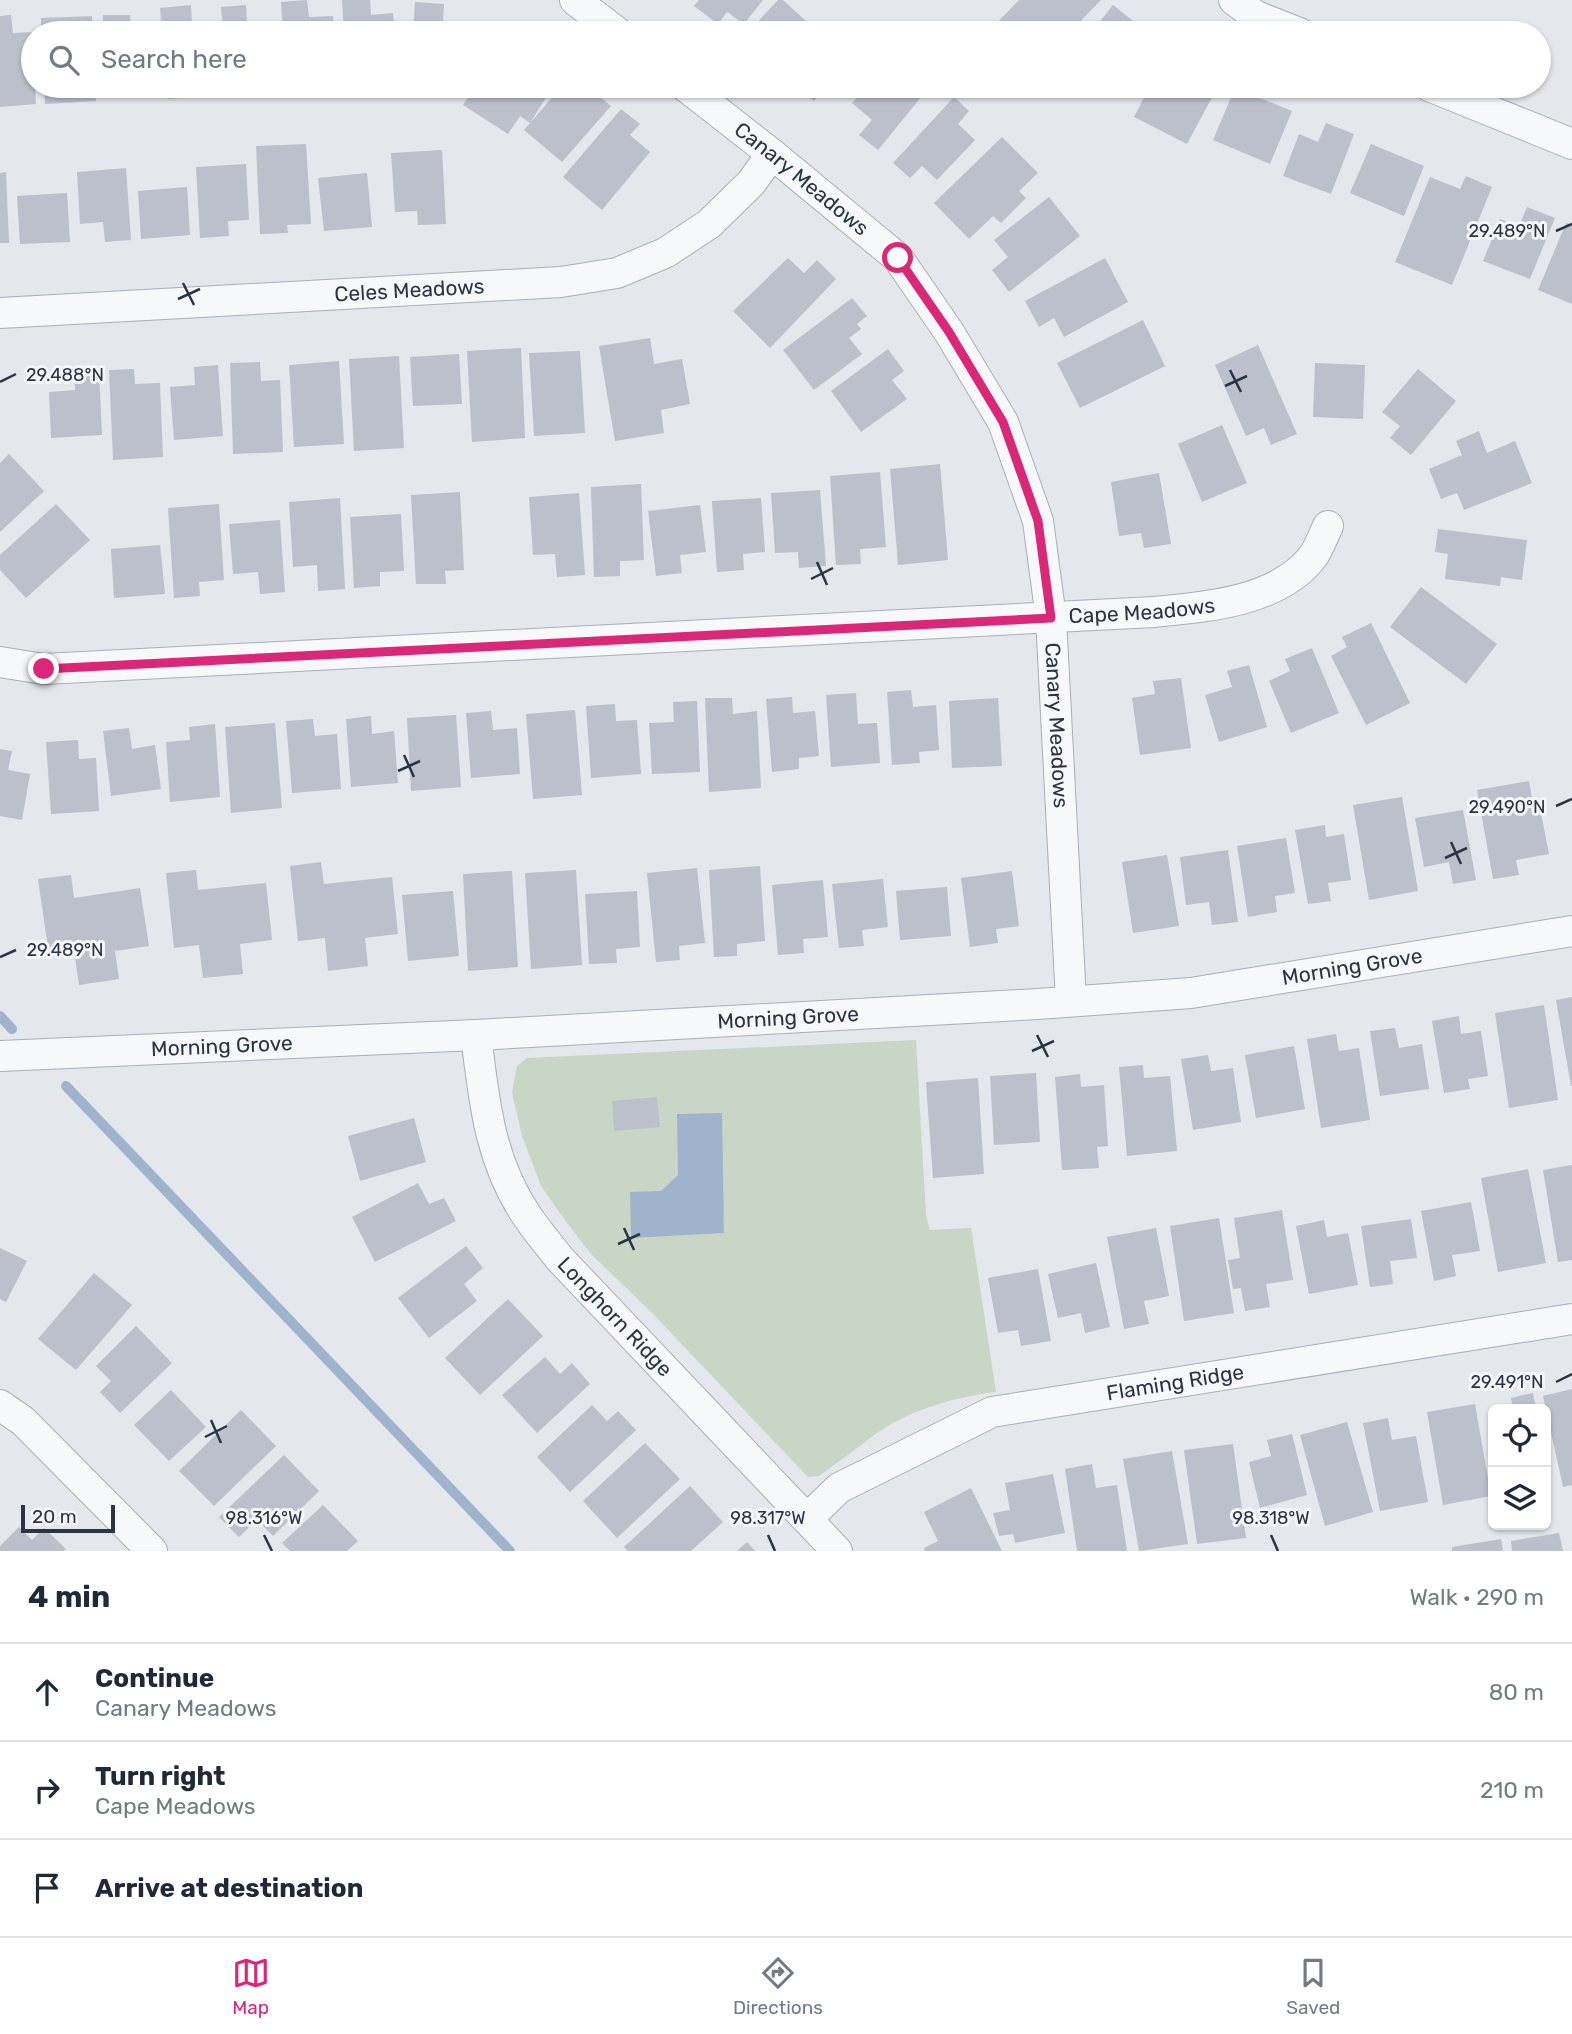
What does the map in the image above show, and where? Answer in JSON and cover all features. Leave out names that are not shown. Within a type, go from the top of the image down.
[{"type":"street","points":[[575,0],[602,21]]},
{"type":"street","points":[[1234,0],[1256,16],[1268,21]]},
{"type":"street","name":"Canary Meadows","points":[[700,98],[898,258],[949,332],[1003,422],[1038,521],[1051,618],[1071,1001]]},
{"type":"street","points":[[1459,98],[1572,144]]},
{"type":"street","name":"Celes Meadows","points":[[0,313],[561,282],[617,273],[665,253],[709,224],[751,183],[772,154]]},
{"type":"street","name":"Cape Meadows","points":[[0,662],[44,669],[1166,611],[1250,597],[1286,580],[1312,559],[1328,526]]},
{"type":"street","name":"Morning Grove","points":[[0,1056],[476,1035],[1191,993],[1572,931]]},
{"type":"street","name":"Longhorn Ridge","points":[[476,1035],[484,1107],[491,1136],[508,1182],[527,1217],[560,1259],[837,1551]]},
{"type":"street","name":"Flaming Ridge","points":[[807,1519],[839,1488],[992,1412],[1572,1319]]},
{"type":"street","points":[[0,1405],[23,1421],[152,1551]]},
{"type":"green space","points":[[916,1040],[926,1215],[930,1230],[971,1228],[996,1392],[950,1401],[905,1417],[877,1433],[819,1476],[808,1477],[652,1313],[591,1254],[567,1223],[541,1186],[522,1136],[512,1092],[517,1066],[527,1058]]},
{"type":"water","points":[[722,1113],[724,1233],[631,1238],[630,1192],[661,1191],[678,1175],[677,1114]]},
{"type":"building","points":[[307,0],[309,17],[333,16],[333,21],[282,21],[281,2]]},
{"type":"building","points":[[342,0],[370,0],[371,15],[393,13],[394,21],[343,21]]},
{"type":"building","points":[[699,0],[763,0],[746,21],[740,21],[727,12],[720,21],[714,21],[694,6]]},
{"type":"building","points":[[778,0],[783,0],[806,21],[758,21]]},
{"type":"building","points":[[1019,0],[1101,0],[1081,21],[999,21]]},
{"type":"building","points":[[415,2],[444,4],[443,21],[414,21]]},
{"type":"building","points":[[191,5],[192,21],[161,21],[160,8]]},
{"type":"building","points":[[246,5],[247,21],[222,21],[221,7]]},
{"type":"building","points":[[1113,5],[1133,21],[1100,21]]},
{"type":"building","points":[[11,15],[13,33],[21,33],[21,98],[36,98],[36,104],[0,107],[0,16]]},
{"type":"building","points":[[103,15],[130,15],[130,21],[103,21]]},
{"type":"building","points":[[92,16],[92,21],[41,21],[41,18]]},
{"type":"building","points":[[45,98],[96,98],[96,101],[45,104]]},
{"type":"building","points":[[468,98],[546,98],[530,123],[520,116],[508,134],[463,105]]},
{"type":"building","points":[[552,98],[601,98],[611,106],[562,162],[524,130]]},
{"type":"building","points":[[856,98],[920,98],[878,150],[859,135],[872,120],[852,103]]},
{"type":"building","points":[[953,98],[969,111],[958,124],[975,140],[937,180],[922,166],[910,178],[893,163]]},
{"type":"building","points":[[1144,98],[1212,98],[1187,144],[1134,117]]},
{"type":"building","points":[[1231,98],[1260,98],[1292,111],[1270,164],[1213,140]]},
{"type":"building","points":[[621,109],[640,124],[630,135],[650,152],[602,210],[563,177]]},
{"type":"building","points":[[1326,123],[1354,134],[1331,194],[1283,176],[1299,134],[1318,142]]},
{"type":"building","points":[[1002,137],[1038,173],[1019,191],[1026,198],[1001,223],[993,216],[969,239],[934,203]]},
{"type":"building","points":[[306,144],[311,224],[287,225],[288,233],[260,234],[256,146]]},
{"type":"building","points":[[1371,144],[1424,166],[1404,216],[1350,193]]},
{"type":"building","points":[[442,150],[446,224],[418,225],[417,211],[395,212],[391,153]]},
{"type":"building","points":[[246,164],[249,220],[228,221],[229,236],[200,238],[196,167]]},
{"type":"building","points":[[126,168],[131,240],[105,242],[103,222],[80,224],[77,172]]},
{"type":"building","points":[[6,172],[9,243],[0,243],[0,173]]},
{"type":"building","points":[[367,173],[372,227],[324,231],[318,178]]},
{"type":"building","points":[[1466,176],[1492,187],[1452,285],[1395,262],[1430,177],[1460,189]]},
{"type":"building","points":[[187,187],[190,235],[141,239],[138,191]]},
{"type":"building","points":[[67,193],[70,242],[20,244],[17,196]]},
{"type":"building","points":[[1049,197],[1080,236],[1009,292],[992,270],[1008,257],[994,240]]},
{"type":"building","points":[[1527,207],[1555,218],[1530,279],[1483,261],[1500,219],[1519,226]]},
{"type":"building","points":[[1566,223],[1572,225],[1572,304],[1538,290]]},
{"type":"building","points":[[788,258],[804,273],[817,260],[836,279],[770,348],[733,311]]},
{"type":"building","points":[[1105,258],[1128,302],[1064,337],[1054,318],[1039,327],[1025,301]]},
{"type":"building","points":[[852,298],[867,316],[857,324],[861,329],[849,338],[862,354],[814,390],[783,350]]},
{"type":"building","points":[[1143,320],[1165,366],[1080,408],[1057,363]]},
{"type":"building","points":[[650,338],[654,364],[682,359],[690,404],[661,410],[664,433],[615,441],[599,346]]},
{"type":"building","points":[[1258,345],[1297,434],[1271,445],[1264,428],[1246,436],[1215,365]]},
{"type":"building","points":[[521,348],[525,438],[472,442],[467,351]]},
{"type":"building","points":[[888,349],[904,371],[892,380],[907,399],[861,432],[831,391]]},
{"type":"building","points":[[580,351],[585,433],[534,436],[529,353]]},
{"type":"building","points":[[459,354],[462,404],[413,406],[410,357]]},
{"type":"building","points":[[399,356],[404,448],[354,451],[349,359]]},
{"type":"building","points":[[339,361],[344,444],[294,447],[289,365]]},
{"type":"building","points":[[260,362],[261,381],[280,380],[283,452],[233,454],[230,363]]},
{"type":"building","points":[[1315,363],[1365,365],[1363,419],[1313,417]]},
{"type":"building","points":[[218,365],[223,436],[174,440],[170,387],[195,385],[194,367]]},
{"type":"building","points":[[134,369],[135,384],[160,383],[163,457],[113,460],[109,370]]},
{"type":"building","points":[[1418,369],[1456,401],[1411,455],[1390,438],[1400,426],[1382,412]]},
{"type":"building","points":[[99,370],[102,435],[51,438],[49,392],[75,390],[74,371]]},
{"type":"building","points":[[1222,425],[1247,483],[1202,502],[1178,444]]},
{"type":"building","points":[[1479,431],[1487,453],[1515,441],[1532,483],[1464,510],[1457,493],[1441,499],[1429,469],[1462,455],[1456,441]]},
{"type":"building","points":[[9,454],[44,491],[0,532],[0,463]]},
{"type":"building","points":[[940,464],[948,560],[898,565],[890,469]]},
{"type":"building","points":[[880,472],[886,547],[860,549],[861,564],[836,565],[830,476]]},
{"type":"building","points":[[1159,473],[1171,544],[1144,548],[1141,533],[1119,536],[1111,482]]},
{"type":"building","points":[[641,484],[644,560],[620,561],[620,576],[594,577],[591,487]]},
{"type":"building","points":[[820,490],[826,566],[799,568],[798,552],[775,553],[771,493]]},
{"type":"building","points":[[460,492],[464,570],[445,571],[446,584],[416,584],[411,495]]},
{"type":"building","points":[[579,493],[585,575],[557,577],[555,554],[533,555],[529,497]]},
{"type":"building","points":[[340,498],[345,589],[318,591],[317,565],[293,567],[289,502]]},
{"type":"building","points":[[761,498],[765,552],[743,554],[744,570],[717,572],[712,501]]},
{"type":"building","points":[[56,504],[90,540],[26,598],[0,570],[0,555]]},
{"type":"building","points":[[219,504],[224,580],[199,582],[200,596],[174,598],[168,508]]},
{"type":"building","points":[[700,505],[706,552],[680,555],[682,573],[656,576],[648,511]]},
{"type":"building","points":[[401,514],[404,571],[380,572],[380,586],[354,588],[350,517]]},
{"type":"building","points":[[280,520],[285,592],[260,594],[258,572],[233,574],[229,524]]},
{"type":"building","points":[[1438,529],[1527,540],[1522,580],[1501,577],[1500,586],[1445,579],[1448,554],[1435,552]]},
{"type":"building","points":[[160,545],[165,594],[114,598],[111,549]]},
{"type":"building","points":[[1421,587],[1497,644],[1466,684],[1390,627]]},
{"type":"building","points":[[1371,623],[1410,703],[1366,725],[1331,656],[1347,647],[1342,637]]},
{"type":"building","points":[[1312,648],[1339,713],[1291,733],[1269,681],[1290,671],[1285,659]]},
{"type":"building","points":[[1249,665],[1267,727],[1219,742],[1205,695],[1232,687],[1227,671]]},
{"type":"building","points":[[1181,678],[1191,748],[1140,755],[1132,698],[1155,694],[1153,681]]},
{"type":"building","points":[[911,690],[913,707],[936,705],[939,750],[919,752],[920,763],[892,765],[887,692]]},
{"type":"building","points":[[856,693],[858,724],[877,723],[880,763],[831,767],[826,695]]},
{"type":"building","points":[[792,697],[793,713],[815,711],[819,756],[799,758],[799,769],[772,772],[766,699]]},
{"type":"building","points":[[705,698],[732,698],[733,714],[757,711],[761,788],[709,792]]},
{"type":"building","points":[[998,698],[1002,766],[952,768],[949,701]]},
{"type":"building","points":[[697,701],[700,772],[652,774],[649,723],[674,722],[673,702]]},
{"type":"building","points":[[615,704],[616,721],[637,720],[641,774],[591,778],[586,706]]},
{"type":"building","points":[[575,710],[582,795],[533,799],[526,714]]},
{"type":"building","points":[[491,711],[493,730],[517,728],[520,774],[471,778],[466,713]]},
{"type":"building","points":[[456,715],[461,787],[411,791],[407,718]]},
{"type":"building","points":[[371,716],[372,734],[394,731],[398,783],[351,787],[346,719]]},
{"type":"building","points":[[313,719],[315,736],[337,734],[341,789],[292,793],[286,721]]},
{"type":"building","points":[[275,723],[282,808],[231,813],[225,727]]},
{"type":"building","points":[[215,724],[220,797],[170,802],[166,742],[190,740],[189,727]]},
{"type":"building","points":[[129,728],[132,749],[155,745],[161,789],[111,796],[103,731]]},
{"type":"building","points":[[78,740],[79,759],[96,758],[99,811],[51,814],[46,742]]},
{"type":"building","points":[[0,749],[12,751],[8,770],[30,774],[22,820],[0,816]]},
{"type":"building","points":[[1529,781],[1534,809],[1540,808],[1549,854],[1516,860],[1519,875],[1493,879],[1477,790]]},
{"type":"building","points":[[1402,797],[1418,891],[1369,900],[1353,805]]},
{"type":"building","points":[[1463,810],[1476,880],[1453,884],[1449,862],[1424,867],[1415,818]]},
{"type":"building","points":[[1325,825],[1326,837],[1344,834],[1351,880],[1328,883],[1331,901],[1308,904],[1295,830]]},
{"type":"building","points":[[1286,838],[1295,893],[1275,896],[1277,912],[1248,917],[1237,846]]},
{"type":"building","points":[[1228,850],[1238,922],[1212,925],[1209,902],[1186,905],[1180,857]]},
{"type":"building","points":[[1167,855],[1179,926],[1133,933],[1122,862]]},
{"type":"building","points":[[321,862],[324,884],[392,877],[398,934],[365,938],[368,966],[328,971],[325,938],[298,941],[290,866]]},
{"type":"building","points":[[760,866],[765,941],[737,944],[737,956],[714,957],[709,870]]},
{"type":"building","points":[[697,868],[705,943],[679,946],[680,960],[656,962],[647,873]]},
{"type":"building","points":[[196,870],[198,890],[266,883],[272,940],[240,944],[243,974],[203,978],[199,945],[174,948],[166,873]]},
{"type":"building","points":[[576,870],[582,965],[531,969],[525,873]]},
{"type":"building","points":[[512,871],[518,967],[468,971],[463,874]]},
{"type":"building","points":[[1012,871],[1019,926],[996,929],[998,943],[970,947],[961,878]]},
{"type":"building","points":[[71,875],[74,898],[140,888],[149,946],[115,951],[119,979],[79,985],[74,951],[49,955],[38,879]]},
{"type":"building","points":[[883,879],[888,927],[862,930],[864,946],[839,948],[832,884]]},
{"type":"building","points":[[823,880],[828,937],[803,939],[804,953],[778,955],[772,885]]},
{"type":"building","points":[[947,887],[951,936],[900,940],[896,891]]},
{"type":"building","points":[[453,891],[459,956],[408,961],[402,895]]},
{"type":"building","points":[[637,891],[640,947],[616,949],[617,963],[589,964],[585,894]]},
{"type":"building","points":[[1572,997],[1572,1086],[1571,1086],[1556,1000]]},
{"type":"building","points":[[1544,1005],[1558,1100],[1509,1108],[1495,1013]]},
{"type":"building","points":[[1459,1016],[1461,1034],[1481,1031],[1488,1076],[1468,1079],[1470,1089],[1444,1093],[1432,1021]]},
{"type":"building","points":[[1395,1028],[1399,1048],[1422,1044],[1429,1089],[1380,1096],[1370,1031]]},
{"type":"building","points":[[1336,1034],[1339,1051],[1359,1048],[1370,1120],[1321,1128],[1307,1039]]},
{"type":"building","points":[[1294,1046],[1305,1109],[1256,1118],[1245,1055]]},
{"type":"building","points":[[1208,1055],[1211,1071],[1233,1068],[1241,1122],[1193,1130],[1181,1059]]},
{"type":"building","points":[[1143,1065],[1144,1078],[1170,1076],[1177,1151],[1127,1156],[1119,1067]]},
{"type":"building","points":[[1036,1073],[1040,1142],[994,1145],[990,1076]]},
{"type":"building","points":[[1080,1074],[1081,1087],[1104,1085],[1108,1146],[1097,1147],[1099,1168],[1062,1170],[1055,1077]]},
{"type":"building","points":[[978,1078],[984,1174],[933,1178],[926,1082]]},
{"type":"building","points":[[657,1097],[660,1127],[614,1131],[612,1101]]},
{"type":"building","points":[[414,1118],[426,1162],[360,1181],[348,1136]]},
{"type":"building","points":[[1572,1165],[1572,1260],[1558,1262],[1543,1170]]},
{"type":"building","points":[[1528,1169],[1546,1263],[1498,1272],[1481,1178]]},
{"type":"building","points":[[418,1183],[429,1204],[444,1198],[456,1221],[375,1262],[352,1217]]},
{"type":"building","points":[[1471,1202],[1480,1251],[1452,1255],[1456,1276],[1434,1281],[1421,1211]]},
{"type":"building","points":[[1282,1210],[1293,1280],[1266,1284],[1270,1307],[1245,1311],[1241,1288],[1233,1289],[1228,1260],[1240,1258],[1234,1218]]},
{"type":"building","points":[[1219,1218],[1234,1313],[1184,1321],[1170,1226]]},
{"type":"building","points":[[1411,1219],[1417,1258],[1390,1261],[1393,1284],[1370,1287],[1361,1226]]},
{"type":"building","points":[[1324,1220],[1327,1237],[1348,1233],[1358,1285],[1309,1294],[1296,1226]]},
{"type":"building","points":[[1156,1228],[1169,1296],[1144,1301],[1149,1324],[1124,1329],[1107,1237]]},
{"type":"building","points":[[466,1246],[483,1268],[464,1284],[477,1301],[429,1338],[398,1298]]},
{"type":"building","points":[[0,1248],[27,1261],[6,1302],[0,1299]]},
{"type":"building","points":[[1096,1263],[1110,1327],[1085,1333],[1081,1313],[1058,1318],[1048,1274]]},
{"type":"building","points":[[1038,1269],[1051,1341],[1021,1346],[1018,1330],[998,1333],[988,1278]]},
{"type":"building","points":[[94,1273],[132,1305],[76,1370],[38,1339]]},
{"type":"building","points":[[508,1299],[543,1336],[480,1395],[445,1358]]},
{"type":"building","points":[[136,1326],[172,1363],[120,1413],[100,1392],[111,1381],[96,1366]]},
{"type":"building","points":[[545,1357],[560,1374],[572,1363],[590,1384],[537,1433],[502,1395]]},
{"type":"building","points":[[1572,1389],[1572,1485],[1563,1487],[1551,1432],[1551,1404],[1545,1404],[1543,1396]]},
{"type":"building","points":[[171,1390],[206,1427],[169,1461],[134,1425]]},
{"type":"building","points":[[1533,1393],[1535,1404],[1512,1404],[1511,1398]]},
{"type":"building","points":[[1475,1404],[1488,1479],[1488,1497],[1443,1505],[1427,1412]]},
{"type":"building","points":[[592,1405],[607,1421],[618,1411],[636,1430],[570,1492],[537,1457]]},
{"type":"building","points":[[241,1410],[276,1446],[214,1506],[179,1471]]},
{"type":"building","points":[[1388,1418],[1392,1440],[1416,1436],[1428,1502],[1380,1511],[1363,1423]]},
{"type":"building","points":[[1347,1422],[1373,1512],[1325,1526],[1300,1435]]},
{"type":"building","points":[[1292,1434],[1307,1495],[1260,1508],[1249,1462],[1271,1456],[1267,1440]]},
{"type":"building","points":[[645,1443],[680,1479],[617,1538],[583,1501]]},
{"type":"building","points":[[1233,1444],[1246,1538],[1197,1544],[1184,1450]]},
{"type":"building","points":[[1172,1451],[1188,1544],[1139,1551],[1123,1459]]},
{"type":"building","points":[[284,1455],[319,1491],[273,1536],[257,1520],[239,1537],[219,1517]]},
{"type":"building","points":[[1092,1464],[1096,1488],[1117,1485],[1127,1551],[1077,1551],[1065,1469]]},
{"type":"building","points":[[1053,1474],[1065,1533],[1015,1543],[1013,1534],[999,1536],[993,1513],[1010,1510],[1005,1483]]},
{"type":"building","points":[[690,1486],[723,1522],[691,1551],[628,1551],[624,1547]]},
{"type":"building","points":[[971,1488],[1002,1551],[925,1551],[924,1548],[938,1541],[924,1512]]},
{"type":"building","points":[[323,1505],[358,1541],[347,1551],[290,1551],[282,1543]]},
{"type":"building","points":[[19,1527],[32,1540],[44,1528],[66,1549],[0,1551],[0,1546]]},
{"type":"building","points":[[1559,1533],[1563,1551],[1512,1551],[1511,1541]]},
{"type":"building","points":[[1501,1539],[1503,1551],[1452,1551],[1452,1547]]},
{"type":"building","points":[[747,1542],[755,1551],[737,1551]]},
{"type":"waterway","points":[[0,1016],[12,1029]]},
{"type":"waterway","points":[[66,1086],[510,1551]]},
{"type":"route","points":[[44,669],[1051,618],[1038,521],[1003,422],[949,332],[898,258]]}]
